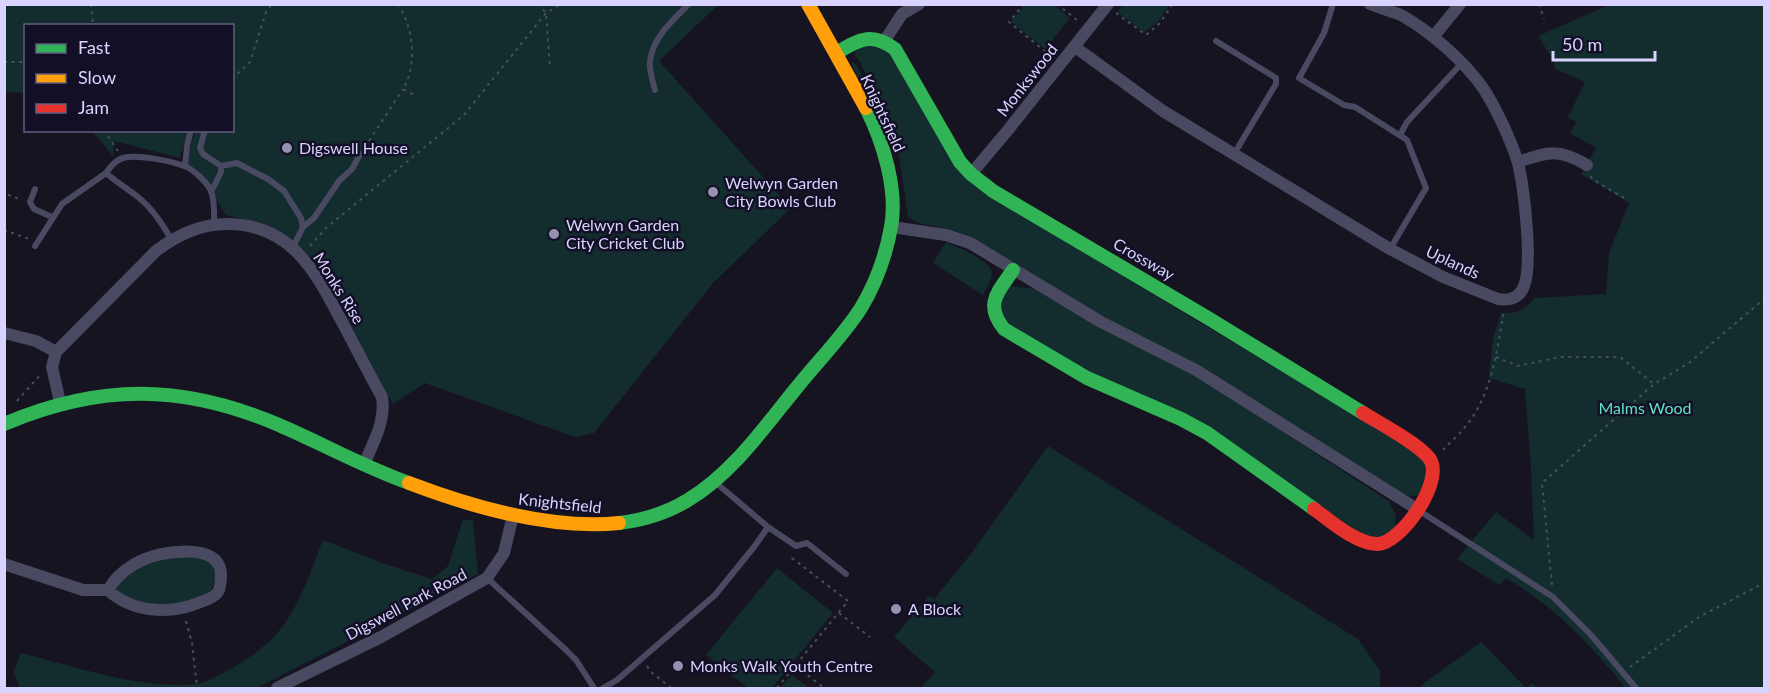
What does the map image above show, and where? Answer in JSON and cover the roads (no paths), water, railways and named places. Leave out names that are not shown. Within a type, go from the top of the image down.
[{"type":"street","name":"Knightsfield","points":[[4,424],[60,402],[87,397],[159,393],[236,408],[364,465],[444,497],[513,515],[592,526],[619,524],[642,520],[686,501],[714,482],[744,451],[861,307],[881,267],[892,227],[893,188],[887,157],[865,108],[808,4]]},
{"type":"street","points":[[836,53],[864,38],[875,37],[885,40],[902,14],[918,4]]},
{"type":"street","points":[[1370,4],[1400,15],[1434,36],[1461,64],[1482,87],[1498,115],[1518,162],[1548,153],[1569,154],[1587,165]]},
{"type":"street","points":[[1434,36],[1460,4]]},
{"type":"street","name":"Monkswood","points":[[971,174],[1107,5]]},
{"type":"street","name":"Crossway","points":[[885,40],[895,49],[951,147],[971,174],[993,191],[1164,290],[1327,389],[1421,450],[1432,460],[1435,469],[1434,482],[1417,509]]},
{"type":"street","name":"Uplands","points":[[1075,47],[1163,111],[1390,249],[1443,278],[1506,301],[1513,299],[1524,287],[1527,271],[1527,220],[1518,162]]},
{"type":"street","name":"Monks Rise","points":[[56,352],[156,251],[171,239],[193,229],[214,224],[235,224],[265,230],[297,251],[310,266],[382,397],[384,411],[381,425],[364,465]]},
{"type":"street","points":[[892,227],[946,235],[970,243],[1101,322],[1196,370],[1417,509],[1390,541],[1376,545],[1361,541],[1234,450],[1205,432],[1175,416],[1071,370],[1004,329],[997,321],[993,312],[995,296],[1013,270]]},
{"type":"street","points":[[4,333],[36,341],[56,352],[52,359],[52,372],[60,402]]},
{"type":"street","name":"Digswell Park Road","points":[[278,688],[381,637],[487,578],[504,553],[513,515]]},
{"type":"street","points":[[4,564],[83,590],[108,590],[119,599],[145,608],[162,610],[183,609],[207,600],[218,592],[221,570],[206,554],[192,551],[167,553],[130,567],[118,576],[108,590]]},
{"type":"lane","points":[[655,90],[649,63],[654,47],[669,23],[689,4]]},
{"type":"lane","points":[[1333,4],[1324,33],[1299,78],[1344,105],[1355,107],[1407,140],[1426,188],[1390,249]]},
{"type":"lane","points":[[1216,41],[1276,78],[1276,84],[1233,154]]},
{"type":"lane","points":[[1400,135],[1407,122],[1461,64]]},
{"type":"lane","points":[[185,166],[190,132]]},
{"type":"lane","points":[[204,132],[200,148],[203,154],[221,166],[237,163],[268,179],[284,191],[301,218],[303,227],[297,251]]},
{"type":"lane","points":[[303,227],[314,218],[339,182],[352,169],[360,154]]},
{"type":"lane","points":[[36,244],[62,204],[123,158],[166,161],[185,166],[207,185],[211,192],[214,224]]},
{"type":"lane","points":[[211,192],[221,172],[221,166]]},
{"type":"lane","points":[[106,173],[152,210],[171,239]]},
{"type":"lane","points":[[35,189],[30,202],[34,209],[52,217]]},
{"type":"lane","points":[[714,482],[768,527],[796,546],[807,543],[846,574]]},
{"type":"lane","points":[[1417,509],[1553,597],[1591,634],[1636,688]]},
{"type":"lane","points":[[603,688],[617,680],[715,595],[768,527]]},
{"type":"lane","points":[[487,578],[576,660],[594,688]]},
{"type":"place","name":"Digswell House","points":[[287,148]]},
{"type":"place","name":"Welwyn Garden City Bowls Club","points":[[713,192]]},
{"type":"place","name":"Welwyn Garden City Cricket Club","points":[[554,234]]},
{"type":"place","name":"A Block","points":[[896,609]]},
{"type":"place","name":"Monks Walk Youth Centre","points":[[678,666]]},
{"type":"park label","name":"Malms Wood","points":[[1645,408]]}]
